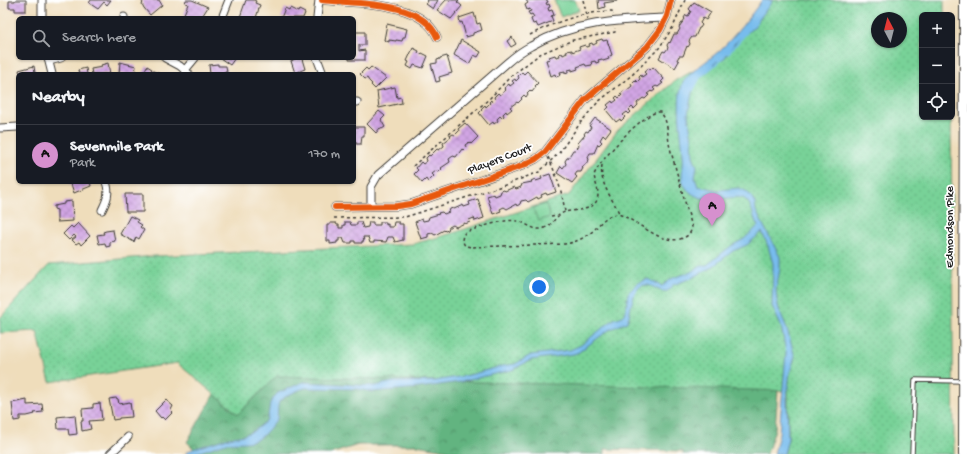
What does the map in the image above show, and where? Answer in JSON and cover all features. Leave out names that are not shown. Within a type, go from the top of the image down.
[{"type":"main road","name":"Edmondson Pike","points":[[964,454],[964,381],[966,352],[966,0]]},
{"type":"street","points":[[42,0],[42,16]]},
{"type":"street","points":[[223,16],[229,0]]},
{"type":"street","points":[[317,16],[321,0],[383,6],[404,10],[416,15],[428,23],[437,37]]},
{"type":"street","name":"Players Court","points":[[335,207],[403,206],[522,166],[536,159],[545,152],[585,100],[647,47],[659,31],[672,0]]},
{"type":"street","points":[[371,206],[370,187],[378,175],[508,62],[530,46],[546,38],[589,24],[610,21],[665,18]]},
{"type":"street","points":[[49,60],[52,72]]},
{"type":"street","points":[[168,60],[187,72],[194,60]]},
{"type":"street","points":[[318,60],[322,72]]},
{"type":"street","points":[[0,128],[16,127]]},
{"type":"street","points":[[102,210],[108,194],[106,184]]},
{"type":"street","points":[[110,454],[128,437]]},
{"type":"lane","points":[[912,454],[914,380],[964,381]]},
{"type":"path","points":[[583,0],[589,24]]},
{"type":"path","points":[[334,218],[405,217],[539,172],[559,153],[589,111],[612,90],[632,75],[659,48],[673,27],[685,0]]},
{"type":"path","points":[[530,35],[547,26],[586,14],[612,11],[614,16]]},
{"type":"path","points":[[413,166],[490,98],[510,78],[540,54],[573,40],[615,32],[615,27]]},
{"type":"path","points":[[551,216],[589,208],[596,202],[598,194],[594,176],[602,163],[612,150],[635,127],[654,112],[659,111],[661,112],[668,129],[667,138],[691,222],[691,231],[682,238],[667,239],[620,214],[603,182],[601,173],[602,163]]},
{"type":"path","points":[[545,152],[557,176],[562,192],[565,212]]},
{"type":"path","points":[[558,214],[550,226],[542,229],[533,228],[518,221],[506,221],[466,232],[462,236],[462,240],[465,246],[471,247],[567,244],[585,236],[607,216],[620,214]]},
{"type":"green space","points":[[554,0],[575,0],[579,10],[561,17]]},
{"type":"green space","points":[[767,0],[944,0],[944,12],[919,12],[919,120],[951,120],[954,454],[784,454],[788,439],[788,391],[277,376],[238,414],[177,363],[50,382],[37,331],[0,333],[0,318],[49,265],[155,256],[413,244],[453,233],[569,195],[618,130],[676,80],[714,60]]},
{"type":"green space","points":[[546,204],[550,217],[538,221],[533,208]]},
{"type":"green space","points":[[277,376],[778,390],[775,429],[767,454],[683,454],[683,451],[605,449],[605,454],[469,454],[416,445],[358,445],[330,454],[199,454],[187,442],[214,394],[238,414]]},
{"type":"water","points":[[762,0],[773,0],[754,27],[735,43],[723,60],[716,62],[699,78],[692,93],[688,114],[693,156],[697,166],[695,178],[698,186],[718,190],[739,188],[746,191],[755,203],[756,211],[780,257],[780,269],[776,290],[777,301],[795,357],[790,372],[787,395],[788,439],[784,454],[774,454],[779,434],[786,352],[781,326],[772,306],[773,264],[762,232],[747,245],[733,251],[711,268],[692,278],[673,285],[668,291],[662,291],[647,285],[642,286],[635,294],[627,322],[609,330],[574,354],[531,360],[512,370],[460,382],[419,388],[372,392],[359,389],[305,388],[280,400],[277,419],[258,439],[227,443],[196,453],[185,454],[190,450],[224,439],[244,435],[255,430],[266,421],[270,403],[278,393],[303,382],[375,386],[393,382],[434,381],[469,375],[515,364],[531,355],[570,350],[581,345],[614,319],[623,316],[626,309],[628,293],[638,283],[648,279],[662,286],[673,278],[691,272],[701,265],[707,265],[731,246],[744,239],[758,226],[751,206],[747,201],[743,198],[737,197],[706,199],[698,197],[690,192],[683,183],[679,98],[683,83],[686,79],[694,70],[715,55],[725,45],[742,27]]},
{"type":"building","points":[[26,0],[26,11],[15,11],[15,8],[9,8],[9,1]]},
{"type":"building","points":[[91,0],[111,0],[107,5],[104,2],[98,9],[89,3]]},
{"type":"building","points":[[141,0],[159,0],[162,5],[150,15],[144,8]]},
{"type":"building","points":[[186,0],[192,0],[208,7],[202,16],[188,16],[184,14],[188,4],[185,3]]},
{"type":"building","points":[[246,0],[254,0],[256,1],[255,3],[260,5],[257,16],[240,16]]},
{"type":"building","points":[[426,0],[438,0],[433,9],[426,4],[428,1]]},
{"type":"building","points":[[446,0],[459,0],[457,2],[462,6],[451,19],[437,10]]},
{"type":"building","points":[[526,0],[547,0],[548,2],[546,3],[547,5],[549,4],[550,7],[548,8],[549,11],[552,10],[554,15],[551,16],[553,21],[538,27],[536,23],[533,24],[531,19],[534,17],[528,12],[531,11],[530,9],[527,10],[525,5],[528,3]]},
{"type":"building","points":[[598,0],[617,1],[604,3],[605,7],[599,9]]},
{"type":"building","points":[[694,2],[711,12],[706,20],[703,18],[700,23],[702,25],[695,37],[692,37],[689,41],[690,44],[688,47],[687,46],[683,56],[679,56],[677,60],[679,61],[675,68],[659,58],[663,51],[665,52],[668,48],[667,45],[669,42],[670,43],[674,34],[677,34],[680,29],[679,27],[685,19],[684,18],[686,15],[688,16],[691,11],[689,9]]},
{"type":"building","points":[[285,8],[289,10],[290,8],[298,12],[299,10],[305,13],[304,16],[282,16]]},
{"type":"building","points":[[474,13],[477,24],[480,23],[482,30],[466,37],[462,22],[460,23],[459,18]]},
{"type":"building","points":[[387,24],[407,29],[405,37],[403,37],[402,41],[389,40],[389,42],[384,40]]},
{"type":"building","points":[[356,32],[365,32],[365,45],[359,45],[359,51],[365,50],[365,60],[356,60]]},
{"type":"building","points":[[512,37],[516,44],[511,47],[507,41]]},
{"type":"building","points":[[602,39],[603,41],[607,40],[612,55],[608,57],[609,59],[603,61],[602,59],[598,60],[599,62],[596,63],[595,61],[591,62],[592,65],[586,66],[585,64],[577,67],[578,69],[572,71],[572,69],[568,70],[568,72],[565,73],[565,71],[560,72],[561,75],[556,77],[555,74],[551,76],[546,60],[550,59],[549,57],[555,55],[556,57],[560,56],[559,54],[562,53],[563,55],[567,53],[566,51],[572,50],[572,52],[585,45],[586,47],[590,46],[589,44],[592,43],[593,45],[597,43],[596,41]]},
{"type":"building","points":[[461,40],[481,52],[478,57],[474,55],[469,64],[454,55]]},
{"type":"building","points":[[413,48],[419,51],[418,53],[428,56],[423,68],[414,65],[412,69],[407,66],[409,62],[407,61]]},
{"type":"building","points":[[447,56],[452,73],[439,77],[440,81],[436,82],[431,64],[437,63],[437,60]]},
{"type":"building","points":[[223,60],[234,60],[230,65]]},
{"type":"building","points":[[302,60],[305,69],[295,72],[291,61]]},
{"type":"building","points":[[120,62],[136,66],[135,72],[119,72]]},
{"type":"building","points":[[108,63],[110,72],[92,72],[91,69],[102,67],[101,65]]},
{"type":"building","points":[[218,64],[218,66],[226,66],[227,72],[210,72],[209,65]]},
{"type":"building","points":[[34,66],[35,72],[20,72],[19,70]]},
{"type":"building","points":[[147,66],[156,72],[144,72]]},
{"type":"building","points":[[371,67],[386,78],[375,89],[367,78],[365,79],[360,74],[366,68],[368,70]]},
{"type":"building","points":[[653,67],[664,79],[661,82],[663,83],[658,87],[656,86],[653,88],[655,90],[652,92],[651,91],[647,94],[649,95],[645,99],[643,98],[637,103],[638,105],[634,109],[632,107],[629,110],[631,112],[629,114],[627,112],[623,115],[625,117],[621,121],[620,119],[616,122],[606,110],[609,107],[607,105],[612,101],[613,103],[617,100],[615,98],[617,96],[619,98],[622,95],[620,94],[632,86],[631,84],[635,80],[637,82],[641,75],[642,77],[646,74],[644,72]]},
{"type":"building","points":[[86,68],[87,72],[78,72],[78,70]]},
{"type":"building","points":[[527,71],[538,83],[535,86],[536,87],[532,92],[530,90],[527,93],[528,94],[526,97],[524,95],[518,103],[517,102],[510,107],[512,109],[507,113],[506,111],[502,118],[500,116],[497,119],[498,121],[489,125],[479,113],[482,110],[481,109],[485,105],[486,107],[491,100],[492,102],[498,93],[500,95],[506,90],[504,88],[509,84],[510,86],[514,83],[512,81],[515,79],[516,81],[522,72],[524,74]]},
{"type":"building","points":[[395,87],[397,98],[401,97],[402,103],[379,108],[377,91]]},
{"type":"building","points":[[379,111],[385,116],[381,120],[385,127],[382,129],[380,128],[376,133],[367,124]]},
{"type":"building","points":[[595,118],[611,129],[605,137],[603,135],[600,140],[602,142],[599,145],[598,144],[594,153],[590,153],[588,157],[589,160],[582,168],[581,172],[577,172],[575,175],[577,177],[572,183],[557,173],[561,166],[563,168],[566,164],[565,161],[573,150],[576,150],[579,145],[578,143],[585,135],[584,134],[586,131],[588,132],[591,127],[589,126]]},
{"type":"building","points":[[465,123],[478,137],[471,144],[469,142],[465,145],[466,147],[463,150],[462,149],[456,157],[453,156],[449,159],[450,162],[441,168],[442,169],[439,172],[436,171],[432,174],[434,176],[428,182],[426,179],[422,183],[414,174],[418,170],[416,168],[421,162],[423,164],[427,161],[426,158],[429,155],[430,156],[437,149],[439,150],[444,146],[443,143],[453,134],[455,135],[459,131],[458,129]]},
{"type":"building","points":[[356,127],[364,127],[364,136],[362,136],[361,144],[356,144]]},
{"type":"building","points":[[550,174],[556,192],[547,195],[546,193],[541,195],[542,197],[538,199],[537,197],[528,202],[526,200],[521,201],[517,206],[516,204],[507,209],[504,207],[500,209],[501,211],[493,214],[487,196],[494,194],[495,196],[500,194],[501,191],[514,187],[516,189],[521,187],[522,184],[532,182],[531,181],[535,179],[536,181],[542,179],[541,177]]},
{"type":"building","points":[[71,184],[90,184],[91,186],[74,193]]},
{"type":"building","points":[[125,194],[143,194],[143,212],[126,212]]},
{"type":"building","points":[[478,199],[484,218],[475,221],[474,218],[469,220],[470,222],[456,227],[453,225],[449,227],[448,230],[444,230],[435,235],[432,233],[428,234],[428,237],[421,239],[415,222],[422,219],[423,221],[428,220],[429,217],[442,212],[444,214],[453,208],[454,209],[463,205],[464,207],[470,205],[469,202]]},
{"type":"building","points":[[72,201],[73,221],[57,222],[57,210],[54,209],[54,206]]},
{"type":"building","points":[[130,216],[138,220],[137,222],[142,225],[140,227],[144,230],[139,239],[136,237],[134,242],[120,234]]},
{"type":"building","points":[[345,222],[350,222],[351,225],[357,225],[357,222],[361,222],[363,228],[368,227],[369,222],[373,222],[373,225],[380,225],[380,222],[386,222],[388,227],[393,227],[394,222],[399,222],[399,224],[403,224],[403,240],[395,242],[393,237],[388,237],[386,242],[374,241],[374,243],[370,243],[368,237],[363,237],[364,241],[362,241],[362,243],[355,243],[355,241],[352,241],[352,243],[345,243],[343,238],[339,238],[337,243],[330,244],[330,241],[327,241],[327,225],[330,225],[330,223],[336,223],[339,225],[339,228],[343,228]]},
{"type":"building","points":[[78,223],[90,236],[81,245],[79,242],[76,244],[72,240],[76,237],[74,235],[69,240],[63,234],[71,226],[73,228]]},
{"type":"building","points":[[113,230],[115,241],[110,242],[110,246],[106,247],[105,243],[99,244],[97,235]]},
{"type":"building","points":[[109,399],[118,399],[119,404],[130,402],[132,417],[113,420]]},
{"type":"building","points":[[27,400],[27,405],[42,404],[43,412],[20,416],[20,420],[14,421],[12,403]]},
{"type":"building","points":[[166,400],[173,406],[171,410],[173,412],[165,420],[155,411]]},
{"type":"building","points":[[100,403],[102,420],[89,421],[91,429],[82,431],[82,409],[93,408],[93,404]]},
{"type":"building","points":[[75,415],[77,434],[69,435],[68,429],[58,429],[57,417]]},
{"type":"waterway","points":[[728,53],[747,32]]},
{"type":"waterway","points":[[693,90],[700,77],[721,60]]},
{"type":"cycle path","points":[[322,0],[386,6],[403,10],[417,16],[429,25],[437,37]]},
{"type":"cycle path","points":[[335,207],[397,206],[411,204],[522,166],[536,159],[545,152],[585,100],[647,47],[660,30],[667,16],[671,0]]},
{"type":"place","name":"Sevenmile Park","points":[[712,226]]}]
